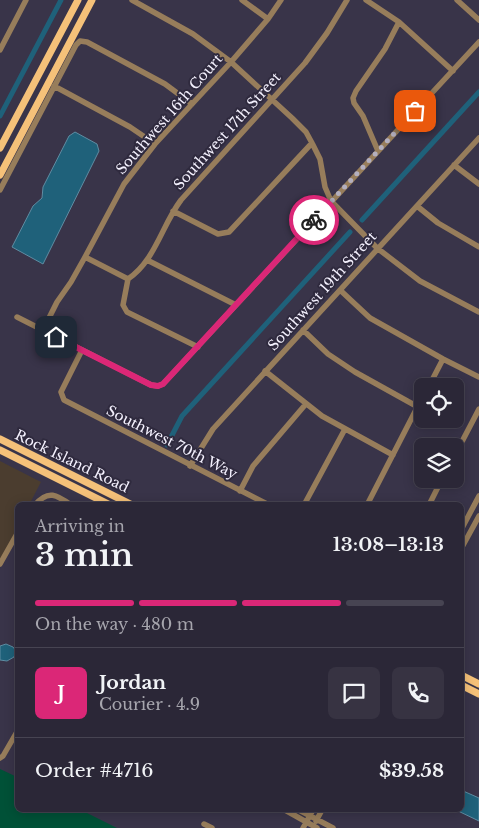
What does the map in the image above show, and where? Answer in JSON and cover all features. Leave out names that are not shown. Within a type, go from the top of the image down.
[{"type":"main road","points":[[0,148],[78,0]]},
{"type":"main road","points":[[0,175],[92,0]]},
{"type":"main road","name":"Rock Island Road","points":[[0,439],[126,502]]},
{"type":"main road","name":"Rock Island Road","points":[[0,450],[104,502]]},
{"type":"main road","points":[[464,676],[479,684]]},
{"type":"main road","points":[[464,686],[479,694]]},
{"type":"street","points":[[0,50],[26,0]]},
{"type":"street","points":[[132,0],[193,34],[231,62],[306,132],[320,159],[325,187],[332,201],[377,248],[420,280],[479,312]]},
{"type":"street","points":[[242,0],[268,19]]},
{"type":"street","name":"Southwest 16th Court","points":[[43,330],[124,184],[155,144],[268,19],[281,0]]},
{"type":"street","name":"Southwest 17th Street","points":[[128,279],[139,271],[147,260],[181,200],[305,64],[347,0]]},
{"type":"street","points":[[366,0],[399,22],[453,71]]},
{"type":"street","points":[[457,0],[479,20]]},
{"type":"street","points":[[378,151],[353,98],[385,49],[399,22]]},
{"type":"street","points":[[0,190],[76,45],[80,41],[87,42],[165,84],[192,104]]},
{"type":"street","points":[[17,317],[151,385],[158,386],[163,384],[479,42]]},
{"type":"street","points":[[54,86],[130,127],[155,144]]},
{"type":"street","name":"Southwest 19th Street","points":[[190,466],[213,429],[479,138]]},
{"type":"street","points":[[173,212],[218,234],[229,232],[312,143]]},
{"type":"street","points":[[454,165],[479,184]]},
{"type":"street","points":[[417,206],[438,223],[479,248]]},
{"type":"street","points":[[85,257],[128,279],[123,305],[127,312],[198,347]]},
{"type":"street","points":[[147,260],[236,305]]},
{"type":"street","points":[[340,290],[370,318],[479,377]]},
{"type":"street","points":[[303,330],[328,354],[355,372],[414,405]]},
{"type":"street","name":"Southwest 70th Way","points":[[82,350],[61,392],[64,400],[263,502]]},
{"type":"street","points":[[433,378],[443,359]]},
{"type":"street","points":[[265,371],[305,405],[345,430],[393,455]]},
{"type":"street","points":[[240,491],[253,466],[305,405]]},
{"type":"street","points":[[464,438],[479,409]]},
{"type":"street","points":[[369,502],[414,415]]},
{"type":"street","points":[[306,502],[345,430]]},
{"type":"street","points":[[430,502],[438,488]]},
{"type":"street","points":[[39,502],[50,494],[66,502]]},
{"type":"street","points":[[464,524],[479,496]]},
{"type":"street","points":[[464,544],[479,516]]},
{"type":"street","points":[[0,564],[15,537]]},
{"type":"street","points":[[0,758],[15,735]]},
{"type":"street","points":[[288,812],[305,825],[314,827],[321,812]]},
{"type":"street","points":[[305,825],[311,813],[317,820],[333,828]]},
{"type":"street","points":[[204,824],[212,828]]},
{"type":"shaded area","points":[[0,461],[41,482],[31,502],[15,502],[15,532],[0,563]]},
{"type":"green space","points":[[0,769],[15,776],[15,812],[85,812],[117,828],[0,828]]},
{"type":"water","points":[[75,132],[97,144],[99,151],[43,264],[12,247],[33,206],[42,198],[43,187],[69,136]]},
{"type":"water","points":[[6,644],[13,647],[15,650],[14,657],[7,661],[0,660],[0,646]]},
{"type":"water","points":[[464,791],[479,798],[479,821],[460,812],[464,812]]},
{"type":"waterway","points":[[0,116],[61,0]]},
{"type":"waterway","points":[[362,220],[479,92]]},
{"type":"waterway","points":[[167,445],[182,416],[350,232]]},
{"type":"way so far","points":[[314,220],[415,111]]},
{"type":"route","points":[[56,337],[151,385],[158,386],[163,384],[314,220]]}]
